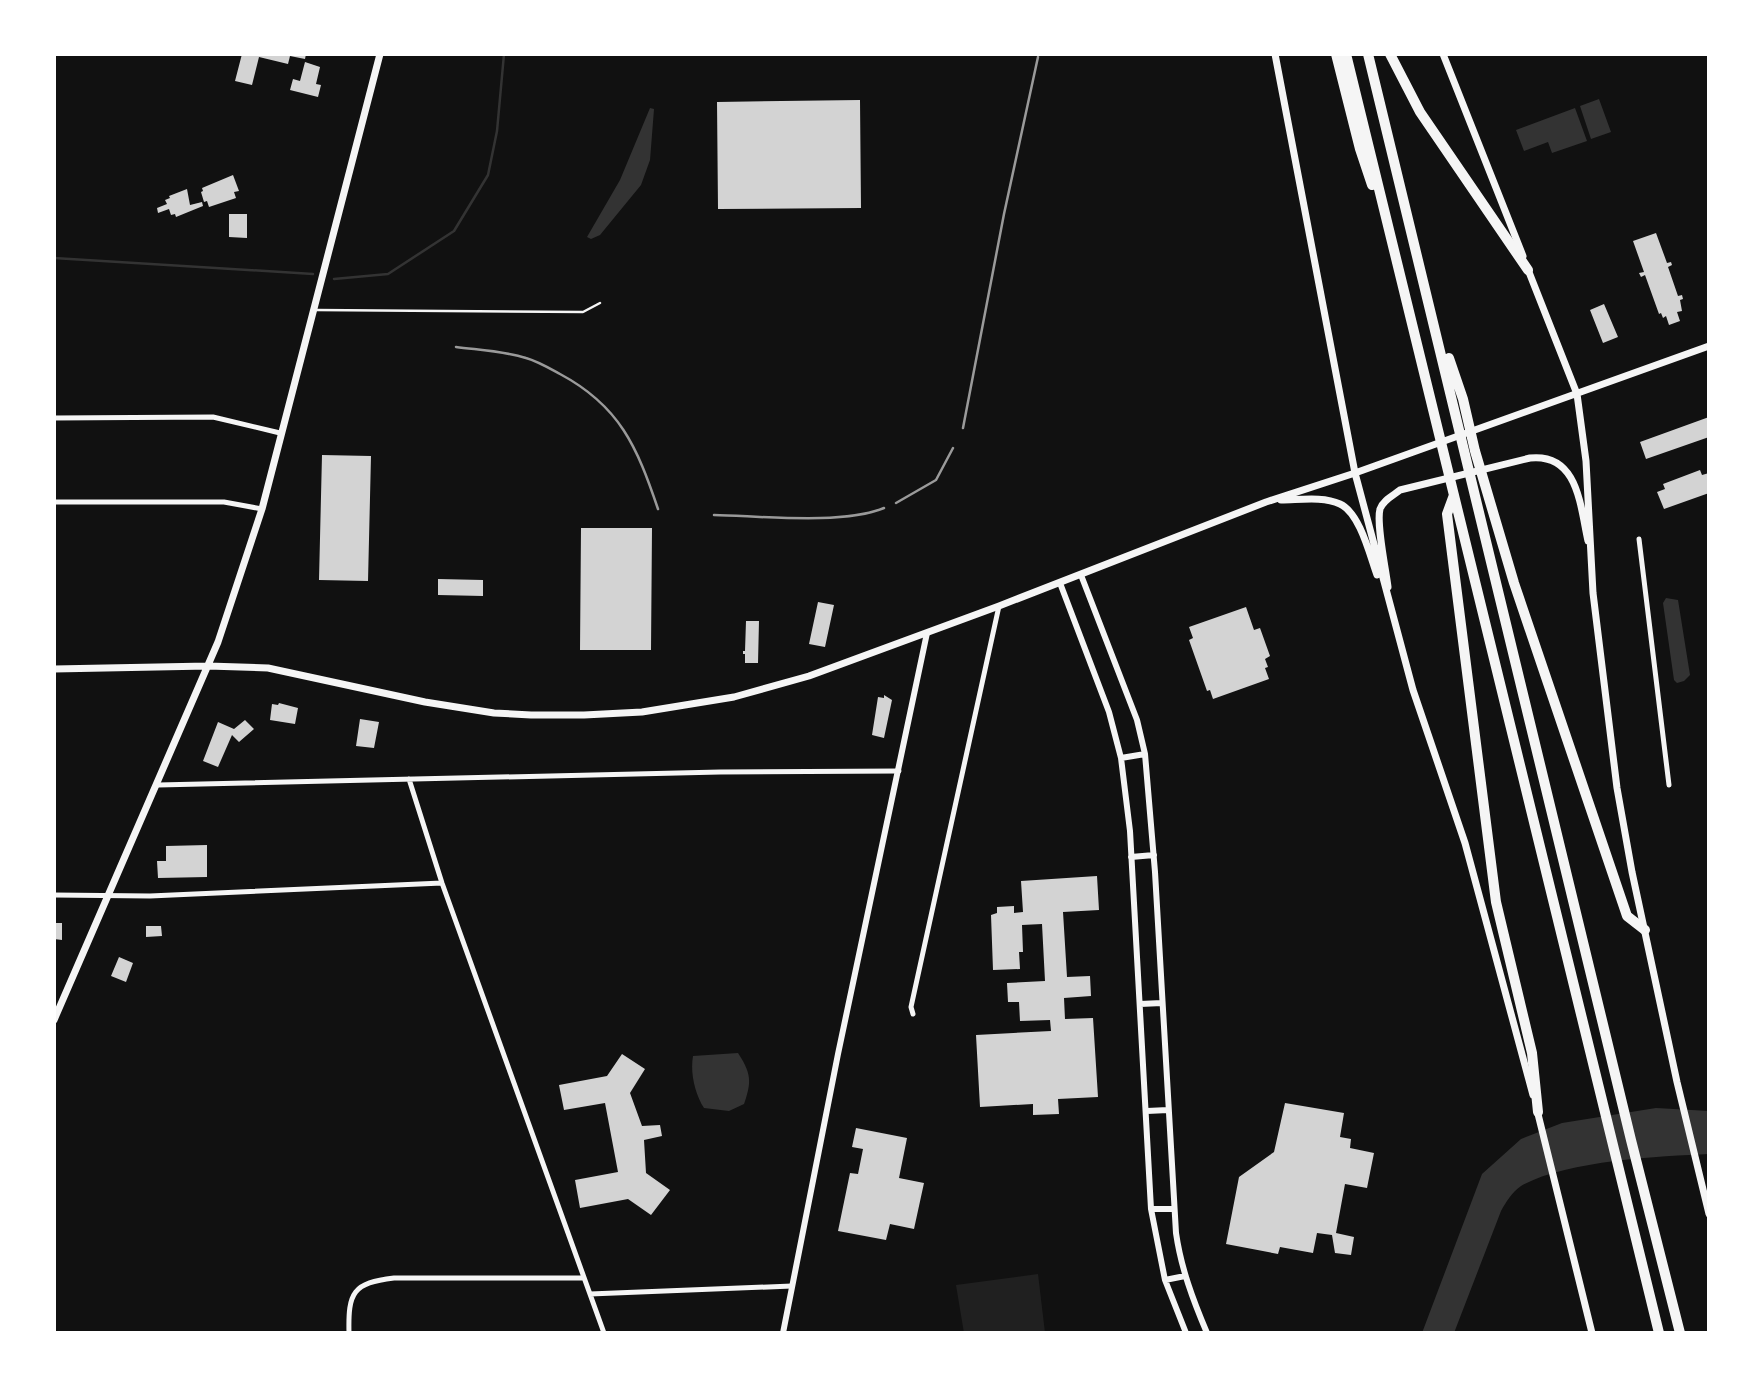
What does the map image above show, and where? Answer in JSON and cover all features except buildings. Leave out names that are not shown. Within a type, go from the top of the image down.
[{"type":"highway","points":[[1336,54],[1360,149],[1392,243]]},
{"type":"highway","points":[[1346,54],[1659,1333]]},
{"type":"highway","points":[[1368,54],[1680,1333]]},
{"type":"highway","points":[[1390,54],[1420,113],[1528,270]]},
{"type":"highway","points":[[1430,303],[1463,399],[1475,451],[1514,583],[1627,916],[1645,930]]},
{"type":"highway","points":[[1454,495],[1447,514],[1490,860],[1503,935],[1532,1053],[1538,1112]]},
{"type":"main road","points":[[54,1020],[208,666],[262,509],[380,54]]},
{"type":"main road","points":[[1275,54],[1355,473],[1413,690],[1465,844],[1538,1112],[1592,1333]]},
{"type":"main road","points":[[1443,54],[1577,394],[1586,461],[1593,593],[1617,788],[1677,1082],[1709,1214]]},
{"type":"main road","points":[[54,669],[208,666],[268,668],[463,709],[531,715],[642,712],[759,692],[927,633],[1272,500],[1355,473],[1709,345]]},
{"type":"main road","points":[[1390,609],[1380,520],[1380,508],[1385,501],[1400,490],[1519,460],[1544,456],[1561,465],[1574,481],[1592,562]]},
{"type":"main road","points":[[1272,500],[1321,500],[1340,504],[1352,514],[1390,609]]},
{"type":"street","points":[[54,418],[213,417],[281,433]]},
{"type":"street","points":[[54,502],[224,502],[262,509]]},
{"type":"street","points":[[1639,538],[1669,785]]},
{"type":"street","points":[[1081,575],[1137,720],[1146,754],[1174,1209],[1179,1256],[1207,1333]]},
{"type":"street","points":[[1060,583],[1109,712],[1121,758],[1131,857],[1151,1209],[1165,1280],[1186,1333]]},
{"type":"street","points":[[913,1014],[911,1007],[999,606]]},
{"type":"street","points":[[783,1333],[838,1054],[927,633]]},
{"type":"street","points":[[1121,758],[1146,754]]},
{"type":"street","points":[[158,785],[899,771]]},
{"type":"street","points":[[409,779],[442,883],[604,1333]]},
{"type":"street","points":[[1131,857],[1154,855]]},
{"type":"street","points":[[54,895],[109,896],[442,883]]},
{"type":"street","points":[[1140,1004],[1162,1003]]},
{"type":"street","points":[[1147,1111],[1168,1110]]},
{"type":"street","points":[[1151,1209],[1174,1209]]},
{"type":"street","points":[[1165,1280],[1185,1276]]},
{"type":"street","points":[[349,1333],[351,1300],[361,1286],[370,1281],[394,1278],[583,1278]]},
{"type":"street","points":[[590,1294],[792,1286]]},
{"type":"lane","points":[[314,310],[583,312],[600,303]]},
{"type":"shaded area","points":[[1599,99],[1611,132],[1591,139],[1580,106]]},
{"type":"shaded area","points":[[650,108],[654,109],[650,160],[641,185],[600,235],[591,239],[587,237],[620,180]]},
{"type":"shaded area","points":[[1575,108],[1587,141],[1552,153],[1548,142],[1524,151],[1516,130]]},
{"type":"shaded area","points":[[1666,598],[1678,600],[1690,675],[1677,683],[1674,680],[1663,603]]},
{"type":"shaded area","points":[[738,1053],[749,1077],[744,1104],[729,1111],[704,1108],[694,1083],[693,1056]]},
{"type":"shaded area","points":[[1656,1108],[1709,1111],[1709,1154],[1639,1158],[1586,1165],[1521,1186],[1501,1211],[1454,1333],[1422,1333],[1482,1174],[1521,1139],[1562,1123]]},
{"type":"shaded area","points":[[1038,1274],[1045,1333],[964,1333],[956,1285]]},
{"type":"waterway","points":[[334,279],[388,274],[454,231],[488,175],[497,131],[504,54]]},
{"type":"waterway","points":[[54,258],[313,274]]},
{"type":"railway","points":[[963,428],[1004,214],[1038,57]]},
{"type":"railway","points":[[456,347],[500,352],[530,359],[581,386],[612,414],[624,430],[634,447],[658,509]]},
{"type":"railway","points":[[896,503],[936,480],[953,448]]},
{"type":"railway","points":[[714,515],[824,518],[867,513],[884,508]]}]
